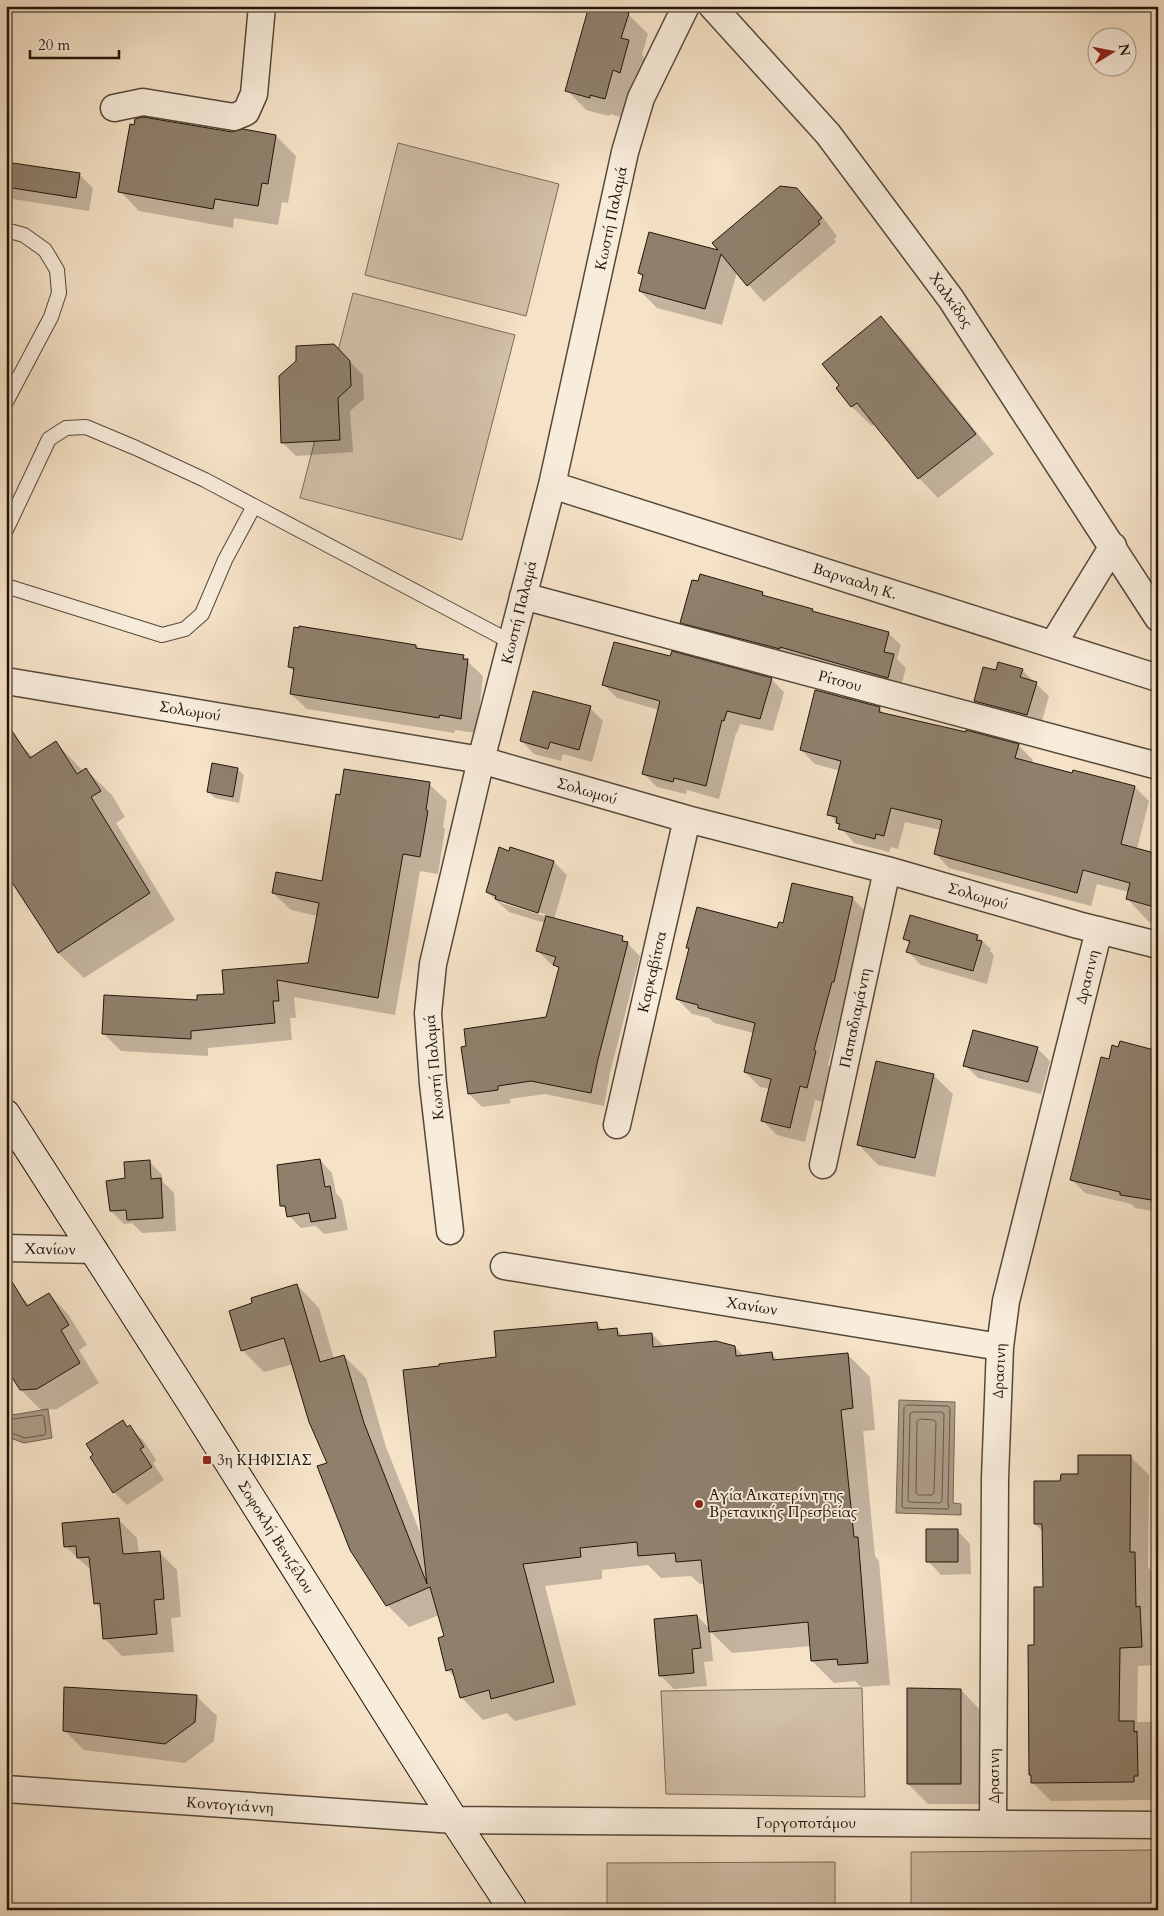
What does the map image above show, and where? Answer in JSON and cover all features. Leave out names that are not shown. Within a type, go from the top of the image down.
[{"type":"main road","name":"Σοφοκλή Βενιζέλου","points":[[6,1114],[513,1910]]},
{"type":"street","points":[[114,108],[143,102],[234,117],[246,112],[254,94],[262,6]]},
{"type":"street","name":"Κωστή Παλαμά","points":[[450,1232],[428,1013],[433,964],[481,760],[552,485],[625,152],[641,98],[686,6]]},
{"type":"street","name":"Χαλκίδος","points":[[719,9],[828,134],[951,299],[1158,618]]},
{"type":"street","name":"Βαρνααλη Κ.","points":[[552,485],[1158,678]]},
{"type":"street","points":[[1053,644],[1113,546]]},
{"type":"street","name":"Ρίτσου","points":[[523,596],[1158,766]]},
{"type":"street","name":"Σολωμού","points":[[6,681],[481,760],[687,820],[887,870],[1158,945]]},
{"type":"street","name":"Καρκαβίτσα","points":[[617,1125],[687,820]]},
{"type":"street","name":"Παπαδιαμάντη","points":[[823,1165],[887,870]]},
{"type":"street","name":"Δρασινη","points":[[993,1824],[996,1478],[1000,1347],[1006,1301],[1099,930]]},
{"type":"street","name":"Χανίων","points":[[6,1248],[94,1250]]},
{"type":"street","name":"Χανίων","points":[[504,1266],[1000,1347]]},
{"type":"street","name":"Κοντογιάννη","points":[[6,1789],[454,1820]]},
{"type":"street","name":"Γοργοποτάμου","points":[[454,1820],[1158,1825]]},
{"type":"lane","points":[[6,230],[24,235],[46,250],[57,270],[59,293],[51,316],[6,402]]},
{"type":"lane","points":[[6,530],[49,439],[66,428],[86,427],[205,480],[511,642]]},
{"type":"lane","points":[[6,586],[162,635],[185,629],[202,614],[226,560],[254,506]]},
{"type":"shaded area","points":[[398,143],[559,184],[526,316],[365,275]]},
{"type":"shaded area","points":[[353,293],[515,335],[462,540],[300,498]]},
{"type":"shaded area","points":[[862,1688],[865,1797],[666,1794],[661,1691]]},
{"type":"shaded area","points":[[1158,1850],[1158,1910],[911,1910],[911,1852]]},
{"type":"shaded area","points":[[835,1862],[835,1910],[607,1910],[607,1863]]},
{"type":"water","points":[[899,1400],[955,1402],[953,1503],[961,1504],[961,1515],[896,1513]]},
{"type":"water","points":[[48,1409],[52,1438],[24,1443],[13,1439],[6,1440],[6,1416]]},
{"type":"building","points":[[589,6],[606,6],[629,13],[621,38],[629,40],[620,73],[613,70],[605,99],[590,95],[590,98],[565,91]]},
{"type":"building","points":[[143,117],[232,132],[243,129],[276,135],[268,184],[262,183],[258,206],[215,199],[213,209],[118,192],[130,124],[134,125],[135,119]]},
{"type":"building","points":[[6,162],[80,173],[76,198],[6,187]]},
{"type":"building","points":[[780,186],[797,188],[822,218],[818,221],[820,224],[747,286],[721,254],[705,309],[639,291],[643,275],[638,273],[649,232],[718,250],[712,243]]},
{"type":"building","points":[[881,316],[976,434],[918,479],[857,403],[851,407],[836,388],[839,385],[822,364]]},
{"type":"building","points":[[334,344],[350,361],[351,386],[338,398],[340,440],[281,443],[279,376],[296,361],[296,346]]},
{"type":"building","points":[[700,574],[763,592],[762,595],[813,609],[812,611],[889,632],[884,652],[894,654],[888,678],[780,647],[780,649],[680,623],[692,580],[698,581]]},
{"type":"building","points":[[299,626],[416,645],[416,648],[464,655],[463,659],[468,659],[461,719],[440,715],[439,718],[290,694],[294,668],[288,667],[294,627],[299,628]]},
{"type":"building","points":[[614,642],[670,656],[672,651],[772,678],[760,719],[727,711],[724,721],[722,720],[706,786],[674,778],[673,782],[642,774],[660,701],[602,685]]},
{"type":"building","points":[[998,662],[1023,669],[1020,677],[1037,682],[1027,715],[974,701],[983,667],[996,670]]},
{"type":"building","points":[[815,690],[880,707],[879,712],[966,732],[966,730],[1019,744],[1015,758],[1072,773],[1073,770],[1135,786],[1121,844],[1158,854],[1158,908],[1126,899],[1130,883],[1083,870],[1077,893],[934,854],[942,820],[891,808],[884,836],[876,834],[875,839],[838,829],[840,824],[836,823],[837,817],[827,815],[841,761],[800,750]]},
{"type":"building","points":[[533,691],[591,706],[579,750],[550,742],[548,749],[520,741]]},
{"type":"building","points":[[6,722],[30,758],[56,741],[77,774],[86,768],[101,791],[91,797],[150,893],[58,953],[6,873]]},
{"type":"building","points":[[212,763],[238,768],[233,797],[207,792]]},
{"type":"building","points":[[344,769],[430,782],[426,810],[428,811],[420,857],[403,854],[378,998],[277,980],[279,1001],[273,1001],[275,1023],[191,1031],[191,1039],[102,1034],[104,995],[197,1000],[197,995],[224,994],[222,970],[308,963],[319,903],[272,893],[276,872],[322,881],[336,794],[340,795]]},
{"type":"building","points":[[499,847],[509,851],[510,847],[554,861],[538,913],[495,899],[496,896],[486,892]]},
{"type":"building","points":[[792,883],[853,897],[834,982],[832,982],[814,1050],[816,1051],[807,1088],[800,1086],[790,1128],[761,1121],[771,1079],[744,1072],[755,1023],[698,1008],[698,1005],[676,999],[689,948],[686,948],[697,907],[777,928],[779,922],[783,923]]},
{"type":"building","points":[[910,915],[978,935],[976,940],[982,941],[973,971],[906,952],[910,941],[903,939]]},
{"type":"building","points":[[546,916],[623,936],[622,941],[628,942],[591,1093],[531,1081],[498,1086],[498,1090],[468,1094],[461,1047],[466,1046],[464,1029],[546,1017],[559,967],[553,965],[556,957],[536,951]]},
{"type":"building","points":[[973,1030],[1038,1047],[1028,1082],[963,1066]]},
{"type":"building","points":[[1120,1041],[1158,1051],[1158,1201],[1120,1195],[1120,1192],[1070,1180],[1101,1057],[1109,1059],[1112,1045],[1118,1047]]},
{"type":"building","points":[[876,1061],[934,1074],[915,1158],[857,1145]]},
{"type":"building","points":[[320,1159],[325,1187],[330,1186],[336,1218],[311,1222],[309,1213],[287,1217],[285,1206],[280,1206],[277,1165]]},
{"type":"building","points":[[150,1160],[151,1179],[161,1178],[163,1218],[127,1220],[126,1210],[110,1211],[106,1181],[125,1178],[124,1162]]},
{"type":"building","points":[[6,1272],[27,1306],[49,1293],[69,1325],[61,1330],[80,1363],[37,1389],[20,1390],[6,1368]]},
{"type":"building","points":[[297,1284],[320,1362],[344,1355],[364,1423],[427,1584],[403,1370],[496,1357],[494,1331],[597,1322],[598,1330],[617,1328],[618,1336],[652,1333],[653,1347],[716,1341],[735,1346],[736,1356],[772,1352],[773,1360],[848,1353],[853,1408],[841,1410],[854,1537],[858,1537],[868,1663],[838,1665],[837,1659],[811,1661],[808,1622],[709,1632],[701,1560],[676,1562],[675,1553],[638,1556],[637,1542],[580,1548],[581,1557],[523,1564],[554,1682],[491,1699],[489,1690],[460,1698],[452,1669],[446,1671],[438,1638],[444,1636],[430,1587],[386,1606],[350,1550],[317,1466],[327,1463],[309,1422],[284,1338],[241,1351],[229,1311],[252,1303],[251,1298]]},
{"type":"building","points":[[123,1420],[127,1427],[130,1425],[144,1447],[140,1449],[152,1467],[113,1493],[90,1457],[93,1455],[86,1444]]},
{"type":"building","points":[[1078,1455],[1131,1455],[1130,1552],[1135,1552],[1136,1607],[1140,1606],[1142,1647],[1120,1648],[1119,1721],[1134,1721],[1134,1732],[1137,1731],[1138,1776],[1134,1776],[1134,1782],[1031,1783],[1031,1775],[1029,1775],[1028,1645],[1034,1645],[1034,1587],[1043,1587],[1042,1524],[1034,1524],[1034,1481],[1060,1481],[1061,1474],[1078,1474]]},
{"type":"building","points":[[119,1518],[123,1554],[160,1551],[164,1599],[154,1600],[157,1634],[103,1639],[100,1603],[94,1604],[89,1557],[77,1558],[76,1546],[64,1547],[62,1523]]},
{"type":"building","points":[[926,1529],[958,1529],[958,1562],[926,1562]]},
{"type":"building","points":[[697,1615],[701,1648],[692,1649],[694,1673],[659,1676],[654,1619]]},
{"type":"building","points":[[64,1687],[197,1695],[195,1722],[165,1744],[63,1731]]},
{"type":"building","points":[[907,1688],[961,1689],[961,1784],[907,1784]]},
{"type":"place","name":"3η ΚΗΦΙΣΙΑΣ","points":[[207,1460]]},
{"type":"place","name":"Αγία Αικατερίνη της Βρετανικής Πρεσβείας","points":[[699,1504]]}]
